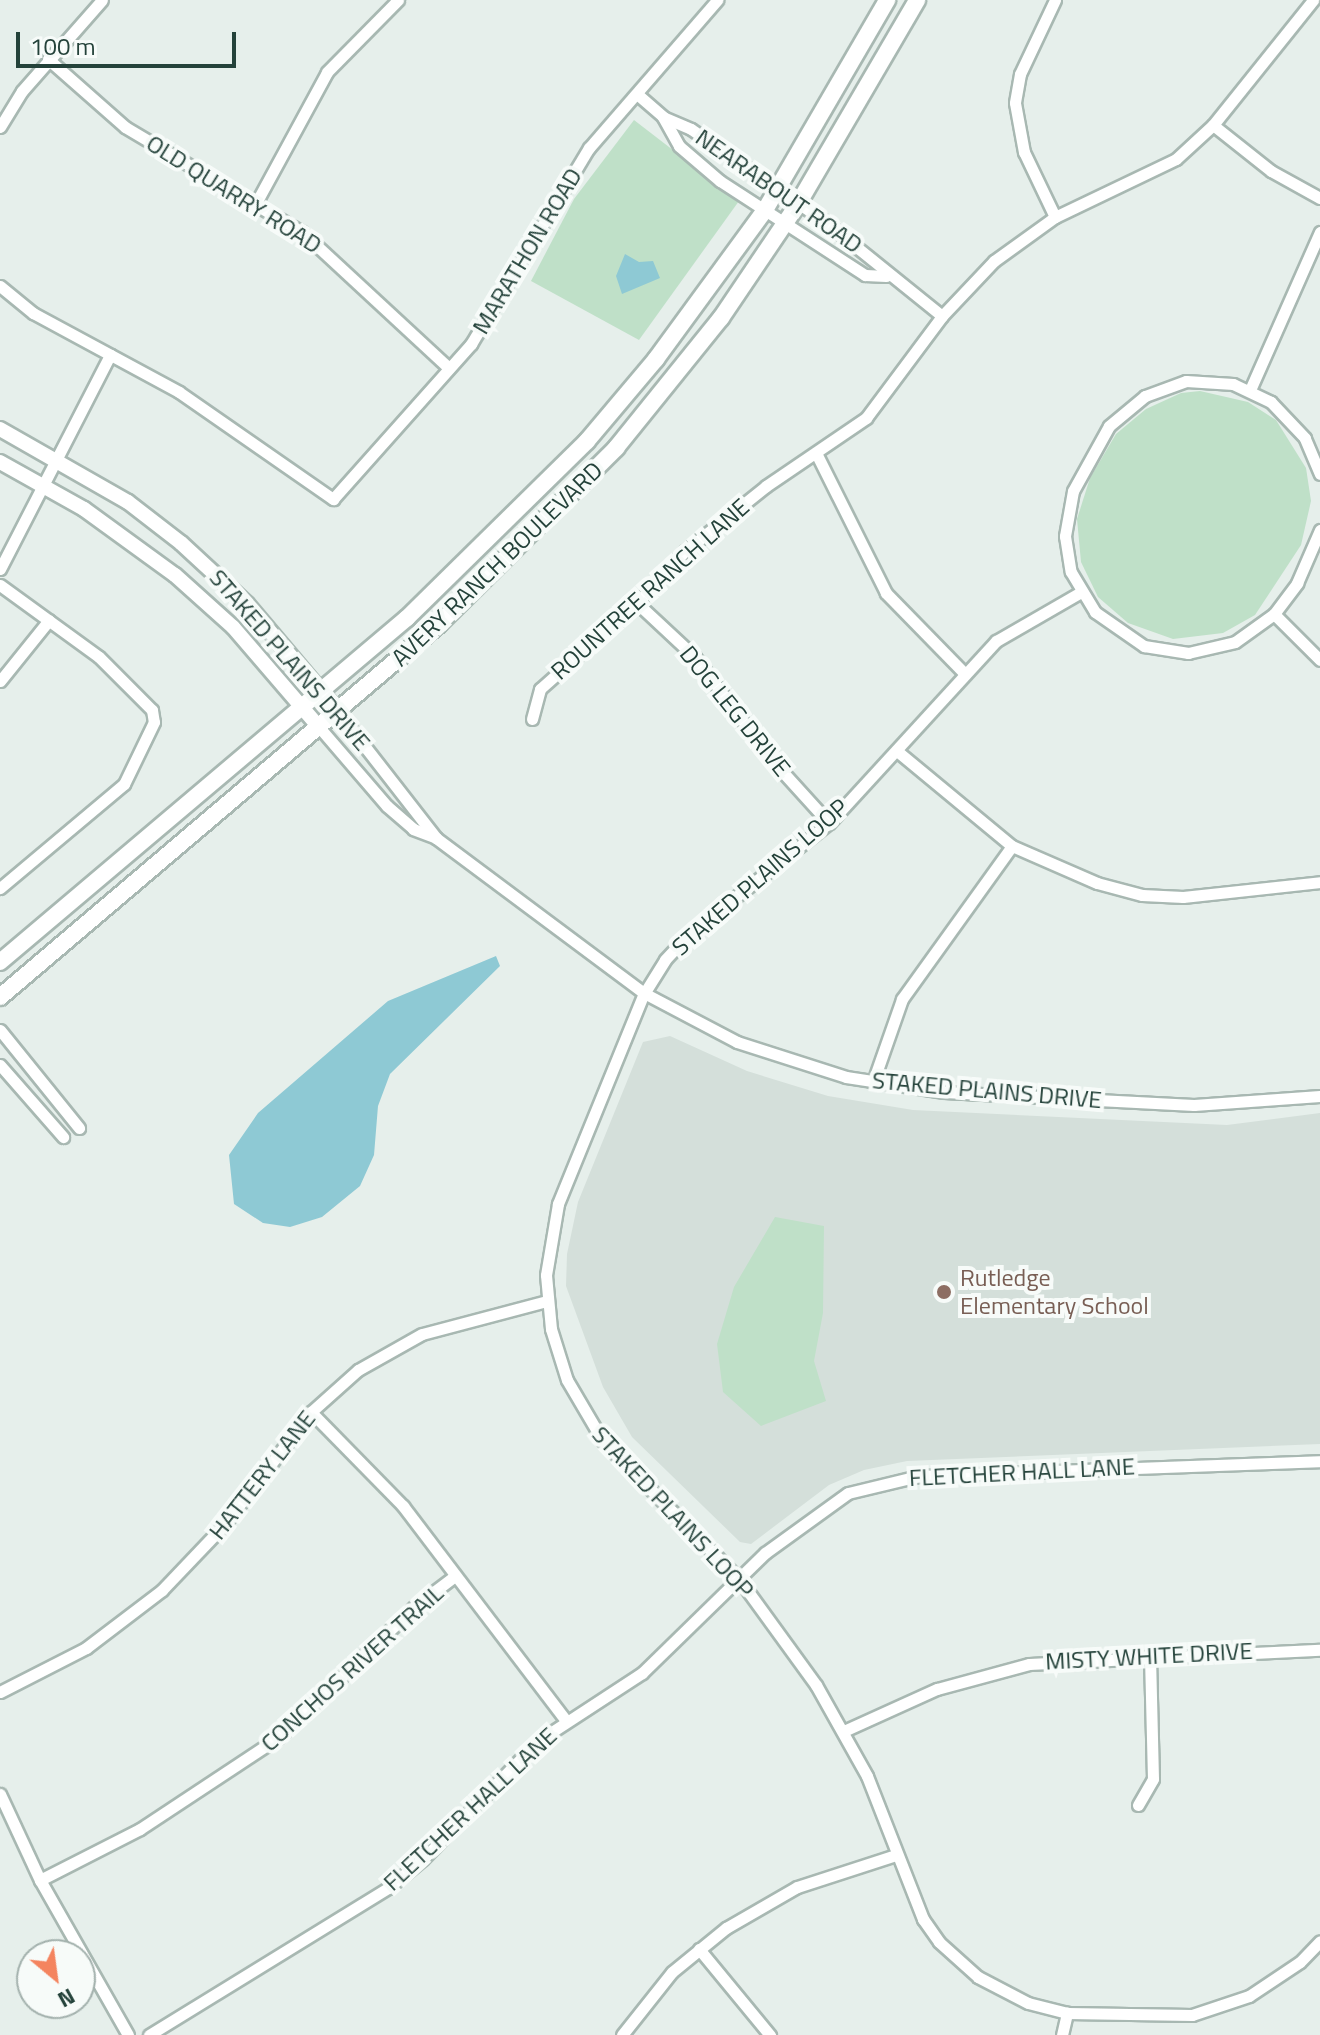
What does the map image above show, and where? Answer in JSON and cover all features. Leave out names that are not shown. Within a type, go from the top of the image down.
[{"type":"main road","name":"AVERY RANCH BOULEVARD","points":[[0,962],[321,693],[477,554],[587,441],[656,359],[765,210],[887,0]]},
{"type":"main road","name":"AVERY RANCH BOULEVARD","points":[[0,997],[338,712],[479,588],[606,459],[721,318],[798,204],[917,0]]},
{"type":"street","points":[[0,127],[48,59],[102,0]]},
{"type":"street","name":"MARATHON ROAD","points":[[110,355],[179,392],[333,499],[449,368],[497,307],[589,148],[717,0]]},
{"type":"street","points":[[1055,0],[1020,74],[1015,103],[1024,152],[1055,217]]},
{"type":"street","name":"ROUNTREE RANCH LANE","points":[[532,719],[540,689],[637,603],[726,517],[866,418],[942,316],[994,261],[1055,217],[1151,173],[1213,125],[1313,0]]},
{"type":"street","points":[[256,203],[327,72],[392,2]]},
{"type":"street","name":"OLD QUARRY ROAD","points":[[48,59],[125,127],[256,203],[337,260],[449,368]]},
{"type":"street","name":"NEARABOUT ROAD","points":[[637,94],[663,117],[691,129],[877,259],[886,276],[942,316]]},
{"type":"street","name":"NEARABOUT ROAD","points":[[663,117],[679,146],[765,210],[865,275],[886,276]]},
{"type":"street","points":[[1213,125],[1271,171],[1320,198]]},
{"type":"street","points":[[1250,390],[1320,232]]},
{"type":"street","points":[[0,286],[33,313],[110,355],[0,569]]},
{"type":"street","points":[[1320,474],[1305,438],[1288,416],[1250,390],[1212,381],[1167,386],[1121,411],[1082,471],[1066,515],[1067,555],[1081,592],[1095,612],[1126,638],[1164,651],[1216,649],[1256,630],[1274,614],[1297,583],[1320,530]]},
{"type":"street","name":"STAKED PLAINS DRIVE","points":[[0,429],[128,502],[190,550],[247,604],[338,712],[435,838]]},
{"type":"street","points":[[817,455],[886,593],[963,672]]},
{"type":"street","name":"STAKED PLAINS DRIVE","points":[[0,462],[42,485],[175,575],[233,627],[387,806],[413,829],[435,838],[644,993],[737,1042],[793,1063],[873,1082],[944,1092],[1194,1105],[1320,1096]]},
{"type":"street","points":[[0,585],[49,620],[133,690],[152,710],[154,722],[124,784],[0,888]]},
{"type":"street","name":"STAKED PLAINS LOOP","points":[[1081,592],[996,641],[963,672],[897,751],[829,823],[689,934],[644,993],[558,1204],[548,1248],[547,1301],[567,1380],[590,1425],[739,1579],[846,1730],[923,1919],[958,1961],[1003,1992],[1067,2013],[1151,2018],[1222,2007],[1279,1977],[1320,1941]]},
{"type":"street","name":"DOG LEG DRIVE","points":[[637,603],[695,657],[771,759],[829,823]]},
{"type":"street","points":[[1274,614],[1320,660]]},
{"type":"street","points":[[0,681],[49,620]]},
{"type":"street","points":[[897,751],[1012,846],[1074,875],[1142,895],[1206,897],[1320,882]]},
{"type":"street","points":[[873,1082],[902,999],[1012,846]]},
{"type":"street","points":[[0,1030],[79,1128]]},
{"type":"street","points":[[0,1065],[63,1137]]},
{"type":"street","name":"HATTERY LANE","points":[[0,1692],[86,1648],[162,1590],[224,1525],[311,1412],[358,1370],[422,1334],[547,1301]]},
{"type":"street","points":[[311,1412],[375,1472],[566,1721]]},
{"type":"street","name":"FLETCHER HALL LANE","points":[[149,2035],[388,1888],[566,1721],[642,1673],[739,1579],[821,1508],[881,1481],[1320,1461]]},
{"type":"street","name":"CONCHOS RIVER TRAIL","points":[[40,1880],[140,1829],[279,1737],[414,1607],[455,1576]]},
{"type":"street","name":"MISTY WHITE DRIVE","points":[[846,1730],[937,1689],[1003,1670],[1082,1657],[1320,1650]]},
{"type":"street","points":[[1138,1805],[1153,1779],[1150,1655]]},
{"type":"street","points":[[0,1794],[40,1880],[128,2035]]},
{"type":"street","points":[[622,2035],[672,1972],[758,1907],[797,1887],[896,1855]]},
{"type":"street","points":[[699,1949],[770,2035]]},
{"type":"street","points":[[1062,2035],[1067,2013]]},
{"type":"shaded area","name":"Rutledge Elementary School","points":[[670,1036],[747,1071],[828,1096],[913,1110],[1227,1125],[1320,1113],[1320,1444],[907,1461],[864,1470],[829,1485],[751,1544],[740,1542],[632,1437],[603,1387],[566,1286],[567,1254],[578,1202],[643,1042]]},
{"type":"green space","points":[[634,120],[739,201],[639,340],[531,281],[574,199]]},
{"type":"green space","points":[[1200,391],[1248,402],[1276,420],[1306,468],[1311,501],[1301,545],[1255,615],[1223,633],[1173,639],[1128,623],[1098,597],[1081,562],[1077,519],[1090,478],[1116,434],[1146,409],[1181,393]]},
{"type":"green space","points":[[775,1217],[824,1226],[823,1313],[814,1361],[826,1401],[761,1426],[723,1392],[717,1344],[734,1287]]},
{"type":"water","points":[[625,254],[639,262],[653,261],[660,278],[622,294],[616,276]]},
{"type":"water","points":[[496,956],[500,966],[390,1074],[378,1106],[374,1155],[360,1186],[322,1217],[290,1227],[263,1223],[234,1204],[229,1155],[258,1113],[388,1001]]},
{"type":"place","name":"Rutledge Elementary School","points":[[944,1292]]}]
